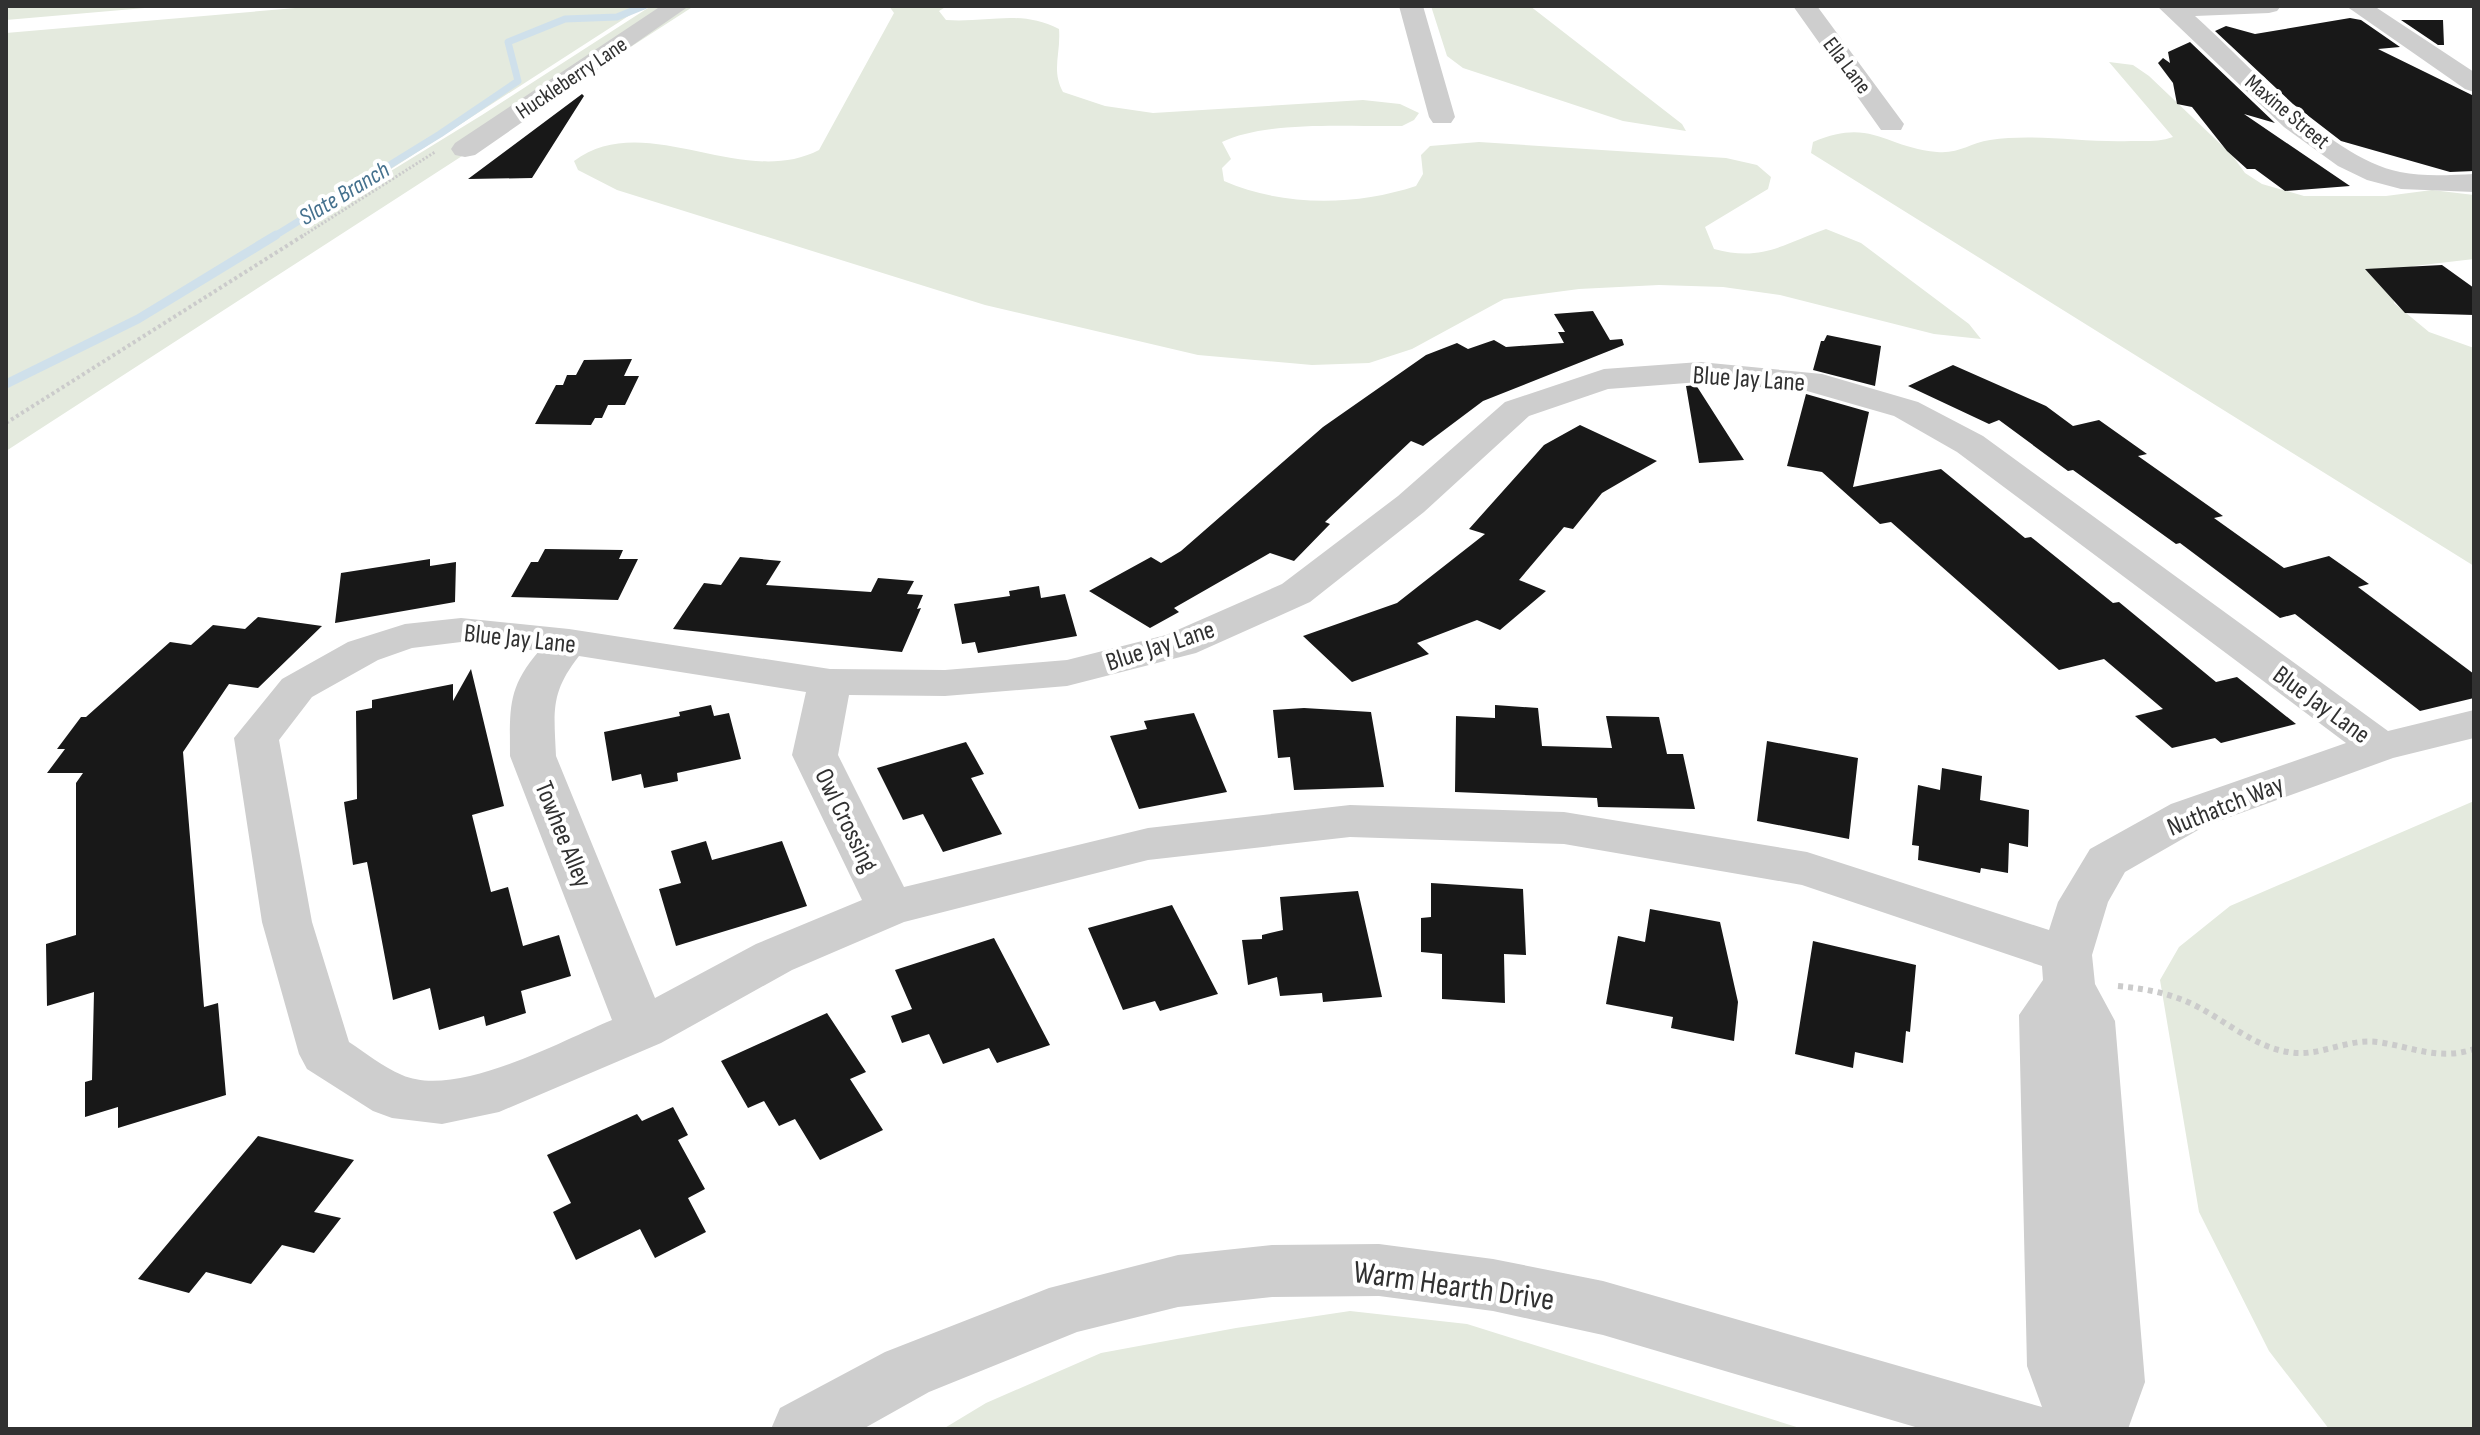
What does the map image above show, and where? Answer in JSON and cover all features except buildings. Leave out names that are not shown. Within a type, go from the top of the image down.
[{"type":"street","name":"Huckleberry Lane","points":[[465,149],[677,6]]},
{"type":"street","points":[[1411,6],[1442,117]]},
{"type":"street","name":"Ella Lane","points":[[1805,6],[1891,124]]},
{"type":"street","points":[[2171,8],[2269,6]]},
{"type":"street","points":[[2358,6],[2474,84]]},
{"type":"street","name":"Maxine Street","points":[[2171,8],[2322,144],[2378,174],[2405,181],[2474,183]]},
{"type":"street","name":"Blue Jay Lane","points":[[2068,970],[1807,869],[1564,828],[1350,821],[1148,844],[890,908],[774,957],[642,1029],[499,1091],[442,1102],[392,1096],[326,1054],[287,922],[256,738],[297,688],[363,651],[405,636],[461,630],[569,642],[830,682],[945,683],[1067,673],[1181,644],[1296,593],[1411,504],[1517,409],[1604,379],[1700,372],[1810,381],[1906,409],[1970,444],[2380,747]]},
{"type":"street","name":"Towhee Alley","points":[[569,642],[539,678],[532,716],[533,756],[642,1029]]},
{"type":"street","name":"Owl Crossing","points":[[830,682],[815,755],[890,908]]},
{"type":"street","name":"Nuthatch Way","points":[[2082,1429],[2058,1366],[2045,1015],[2068,970],[2083,902],[2107,861],[2188,815],[2380,747],[2474,724]]},
{"type":"street","points":[[2068,970],[2089,1021],[2113,1382],[2096,1429]]},
{"type":"street","name":"Warm Hearth Drive","points":[[803,1429],[907,1372],[1071,1307],[1178,1281],[1272,1271],[1379,1270],[1493,1285],[1603,1308],[2022,1429]]},
{"type":"path","points":[[6,423],[437,151]]},
{"type":"path","points":[[2068,970],[2128,986],[2175,994],[2277,1049],[2299,1055],[2366,1041],[2420,1053],[2458,1057],[2474,1049]]},
{"type":"shaded area","points":[[6,6],[168,6],[6,20]]},
{"type":"shaded area","points":[[319,6],[644,6],[329,209],[651,6],[694,6],[6,451],[6,33]]},
{"type":"shaded area","points":[[889,6],[947,6],[939,11],[946,20],[1017,18],[1059,29],[1057,69],[1063,92],[1105,106],[1153,113],[1363,100],[1400,104],[1419,113],[1414,120],[1402,126],[1262,130],[1222,142],[1231,159],[1222,168],[1224,181],[1271,196],[1320,201],[1393,193],[1416,186],[1423,174],[1421,155],[1430,146],[1479,142],[1726,158],[1757,165],[1771,177],[1768,189],[1705,227],[1714,249],[1746,253],[1772,250],[1826,229],[1861,243],[1969,324],[1981,339],[1934,334],[1780,295],[1723,287],[1659,285],[1579,289],[1504,299],[1412,349],[1369,363],[1312,365],[1198,355],[985,305],[617,190],[578,170],[574,161],[602,147],[631,143],[758,161],[789,160],[819,150],[894,13]]},
{"type":"shaded area","points":[[1431,6],[1530,6],[1682,124],[1686,131],[1623,121],[1463,68],[1447,56]]},
{"type":"shaded area","points":[[2109,62],[2133,65],[2149,76],[2232,155],[2245,173],[2262,184],[2304,196],[2386,196],[2432,190],[2474,195],[2474,259],[2414,266],[2392,277],[2394,303],[2429,332],[2474,348],[2474,566],[1811,153],[1813,142],[1850,132],[1937,152],[2007,138],[2147,141],[2173,137]]},
{"type":"shaded area","points":[[2474,801],[2474,1429],[2329,1429],[2269,1351],[2199,1212],[2160,980],[2179,947],[2230,906]]},
{"type":"shaded area","points":[[1350,1311],[1467,1324],[1803,1429],[943,1429],[986,1403],[1101,1353]]},
{"type":"waterway","name":"Slate Branch","points":[[273,237],[440,134],[518,81],[508,42],[565,19],[617,17],[644,6]]},
{"type":"waterway","name":"Slate Branch","points":[[6,384],[138,319],[276,235]]}]
